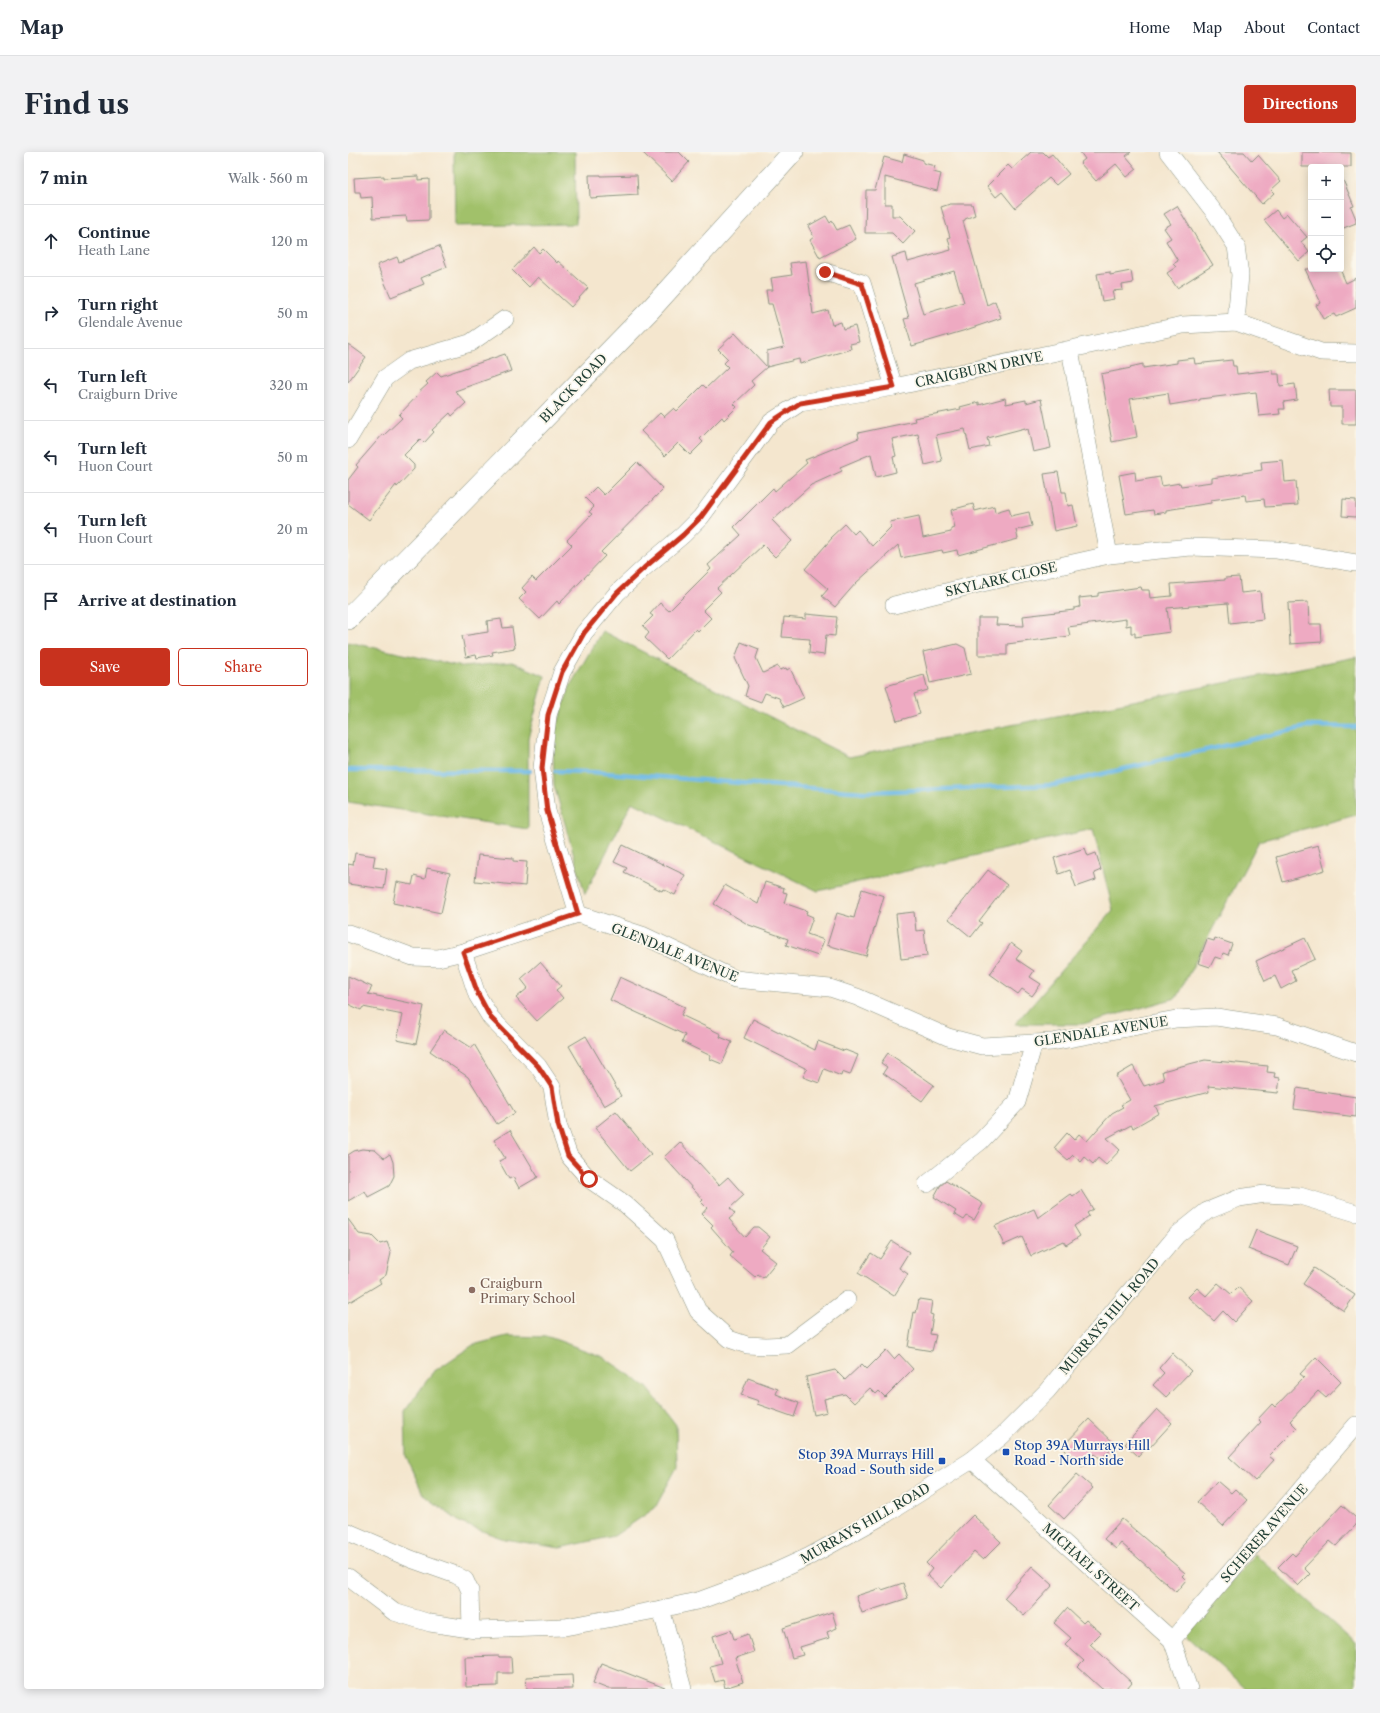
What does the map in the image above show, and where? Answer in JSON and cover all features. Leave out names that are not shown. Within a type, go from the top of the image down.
[{"type":"main road","name":"BLACK ROAD","points":[[348,619],[650,310],[793,152]]},
{"type":"street","points":[[1168,152],[1215,213],[1236,246],[1240,275],[1236,322]]},
{"type":"street","points":[[825,272],[862,284],[894,387]]},
{"type":"street","points":[[348,440],[385,378],[409,361],[470,343],[505,319]]},
{"type":"street","name":"CRAIGBURN DRIVE","points":[[578,914],[547,811],[542,768],[548,715],[562,672],[584,633],[617,593],[683,535],[701,517],[771,422],[800,403],[894,387],[1183,325],[1236,322],[1321,352],[1356,353]]},
{"type":"street","points":[[1070,350],[1109,555]]},
{"type":"street","name":"SKYLARK CLOSE","points":[[894,605],[978,584],[1109,555],[1191,547],[1277,550],[1356,563]]},
{"type":"street","points":[[348,933],[413,957],[438,958],[463,952],[578,914]]},
{"type":"street","name":"GLENDALE AVENUE","points":[[578,914],[642,935],[735,979],[830,988],[857,997],[948,1037],[982,1046],[1052,1042],[1176,1019],[1216,1017],[1277,1026],[1356,1053]]},
{"type":"street","points":[[463,952],[478,994],[491,1018],[538,1066],[552,1087],[558,1125],[568,1156],[589,1179],[626,1204],[665,1240],[698,1311],[730,1339],[747,1345],[786,1345],[847,1300]]},
{"type":"street","points":[[927,1184],[981,1141],[1017,1102],[1034,1043]]},
{"type":"street","name":"MURRAYS HILL ROAD","points":[[348,1577],[394,1612],[430,1623],[471,1629],[565,1627],[701,1600],[766,1576],[810,1556],[886,1514],[972,1460],[1002,1436],[1047,1391],[1177,1235],[1207,1211],[1239,1198],[1265,1194],[1300,1196],[1356,1213]]},
{"type":"street","name":"SCHERER AVENUE","points":[[1172,1640],[1356,1425]]},
{"type":"street","name":"MICHAEL STREET","points":[[972,1460],[1172,1640],[1189,1689]]},
{"type":"street","points":[[348,1532],[411,1559],[456,1574],[465,1580],[470,1591],[471,1629]]},
{"type":"street","points":[[661,1609],[683,1689]]},
{"type":"green space","points":[[454,152],[575,152],[576,224],[455,226]]},
{"type":"green space","points":[[602,631],[849,757],[1356,657],[1356,815],[1259,841],[1176,998],[1083,1024],[1015,1024],[1113,910],[1093,829],[818,891],[632,802],[585,894],[554,785],[553,739],[570,686]]},
{"type":"green space","points":[[348,642],[463,667],[512,662],[545,676],[528,738],[528,829],[348,802]]},
{"type":"green space","points":[[507,1336],[549,1337],[603,1357],[647,1387],[676,1425],[677,1467],[655,1508],[614,1536],[560,1548],[504,1539],[461,1523],[423,1494],[406,1456],[405,1411],[433,1372],[473,1345]]},
{"type":"green space","points":[[1255,1554],[1356,1644],[1356,1689],[1245,1689],[1186,1635]]},
{"type":"building","points":[[642,152],[679,152],[689,162],[672,181]]},
{"type":"building","points":[[1031,152],[1043,152],[1048,157],[1052,154],[1069,174],[1056,185],[1049,178],[1015,208],[1002,192],[996,197],[987,186],[1008,165],[1012,169]]},
{"type":"building","points":[[1080,152],[1131,152],[1126,156],[1137,169],[1127,177],[1116,164],[1096,181],[1080,163],[1085,159]]},
{"type":"building","points":[[1217,152],[1244,152],[1252,161],[1258,155],[1281,181],[1271,190],[1274,193],[1262,204]]},
{"type":"building","points":[[1302,152],[1351,153],[1351,167],[1344,167],[1344,164],[1308,164],[1308,167],[1302,167]]},
{"type":"building","points":[[904,154],[923,160],[923,163],[935,166],[933,172],[941,174],[937,191],[885,177],[885,204],[892,204],[892,216],[900,216],[915,231],[903,244],[892,233],[865,233],[866,190],[875,190],[884,157],[902,162]]},
{"type":"building","points":[[589,175],[637,175],[638,195],[590,198]]},
{"type":"building","points":[[384,176],[384,178],[418,176],[418,180],[429,179],[429,220],[407,221],[406,216],[373,218],[372,197],[361,198],[360,192],[355,192],[354,178]]},
{"type":"building","points":[[1344,182],[1354,206],[1351,207],[1356,223],[1344,228]]},
{"type":"building","points":[[950,204],[972,204],[975,215],[963,221],[987,305],[995,301],[1001,318],[912,346],[904,319],[909,318],[892,257],[906,253],[908,262],[951,250],[948,238],[950,237],[941,207]],"holes":[[[954,271],[964,302],[923,314],[914,283]]]},
{"type":"building","points":[[1177,206],[1213,265],[1177,288],[1167,273],[1176,267],[1173,264],[1178,261],[1166,241],[1171,238],[1164,228],[1171,224],[1164,214]]},
{"type":"building","points":[[1276,210],[1282,218],[1287,214],[1307,237],[1301,242],[1308,253],[1299,261],[1264,220]]},
{"type":"building","points":[[826,216],[830,223],[832,221],[837,230],[849,225],[856,239],[820,258],[810,240],[814,237],[808,226]]},
{"type":"building","points":[[439,246],[447,267],[421,278],[424,284],[391,297],[377,265],[397,257],[399,262]]},
{"type":"building","points":[[534,247],[539,253],[543,249],[557,263],[558,261],[588,288],[571,307],[538,277],[529,287],[512,270]]},
{"type":"building","points":[[806,261],[813,314],[828,310],[832,325],[841,322],[843,329],[855,326],[859,342],[850,344],[851,349],[800,364],[799,359],[767,367],[767,351],[784,347],[772,304],[768,304],[766,290],[773,290],[771,278],[792,275],[790,263]]},
{"type":"building","points":[[1305,269],[1308,269],[1308,272],[1341,272],[1346,283],[1356,278],[1356,308],[1336,317],[1334,314],[1323,319],[1316,305],[1321,303]]},
{"type":"building","points":[[1131,271],[1133,283],[1122,285],[1123,290],[1112,291],[1114,299],[1102,301],[1097,274],[1110,272],[1110,275]]},
{"type":"building","points":[[735,333],[767,367],[751,381],[754,385],[734,404],[737,407],[724,420],[722,417],[700,439],[703,442],[690,455],[678,443],[665,456],[641,431],[660,413],[664,417],[674,408],[677,411],[703,385],[706,388],[728,367],[724,363],[728,359],[718,349]]},
{"type":"building","points":[[348,344],[366,357],[348,382]]},
{"type":"building","points":[[505,354],[511,371],[455,391],[466,403],[452,416],[450,413],[432,430],[434,432],[424,443],[420,439],[404,455],[414,465],[414,469],[397,487],[396,485],[369,520],[348,504],[348,480],[358,467],[356,465],[383,434],[384,435],[402,418],[399,415],[428,384],[426,382],[437,372],[441,376]]},
{"type":"building","points":[[1194,358],[1195,364],[1232,360],[1233,366],[1236,366],[1237,374],[1273,370],[1273,374],[1279,374],[1280,386],[1295,384],[1297,400],[1284,402],[1285,409],[1279,409],[1280,414],[1259,416],[1256,392],[1200,399],[1170,405],[1168,393],[1130,399],[1137,437],[1112,442],[1101,374],[1143,364],[1143,368],[1177,363],[1177,360]]},
{"type":"building","points":[[1329,390],[1356,390],[1356,424],[1342,424],[1342,407],[1330,407]]},
{"type":"building","points":[[1005,398],[1006,404],[1026,400],[1026,403],[1041,399],[1051,448],[1033,452],[1028,429],[1025,430],[1025,428],[987,438],[989,446],[970,450],[965,429],[936,435],[942,461],[925,465],[918,434],[892,439],[896,456],[893,457],[896,472],[876,477],[871,454],[840,467],[842,471],[811,485],[772,520],[792,541],[775,557],[763,545],[717,588],[721,592],[703,610],[711,618],[698,631],[696,629],[667,659],[645,638],[649,633],[643,626],[653,616],[650,614],[660,603],[669,611],[711,569],[708,565],[741,535],[734,527],[773,488],[775,491],[807,463],[805,460],[859,438],[858,433],[915,421],[914,418],[961,409],[960,407],[979,402],[979,405]]},
{"type":"building","points":[[1283,460],[1285,482],[1296,481],[1298,505],[1265,507],[1264,499],[1246,501],[1245,495],[1211,500],[1211,503],[1166,510],[1166,512],[1154,514],[1153,510],[1126,514],[1119,475],[1135,472],[1136,481],[1160,477],[1162,486],[1180,483],[1181,486],[1212,482],[1212,478],[1262,470],[1261,462]]},
{"type":"building","points":[[637,462],[663,489],[601,552],[605,556],[559,604],[557,601],[540,619],[519,599],[526,592],[522,588],[532,577],[536,581],[572,545],[567,540],[592,514],[589,512],[594,507],[585,498],[596,487],[604,495]]},
{"type":"building","points":[[1058,472],[1062,492],[1066,492],[1068,506],[1073,505],[1077,526],[1054,531],[1044,474]]},
{"type":"building","points":[[1343,499],[1356,500],[1356,517],[1342,516]]},
{"type":"building","points":[[973,504],[975,511],[994,506],[995,512],[1009,508],[1011,516],[1029,512],[1032,526],[1016,530],[1018,539],[958,555],[957,550],[943,553],[942,550],[901,558],[898,545],[856,583],[835,607],[822,596],[828,589],[805,569],[832,538],[831,537],[845,524],[854,534],[858,530],[872,546],[891,527],[890,522],[919,516],[923,538],[951,532],[951,529],[955,528],[951,510]]},
{"type":"building","points":[[1239,577],[1241,593],[1260,591],[1263,619],[1230,623],[1228,603],[1167,608],[1170,632],[1135,637],[1135,633],[1131,633],[1131,625],[1126,626],[1126,619],[1068,627],[1070,636],[1007,644],[1007,655],[978,655],[978,618],[997,618],[996,625],[1024,626],[1023,616],[1074,610],[1074,608],[1080,607],[1079,598],[1098,596],[1098,593],[1141,587],[1142,590],[1149,590],[1150,598],[1172,596],[1171,584],[1225,580],[1225,578]]},
{"type":"building","points":[[1308,602],[1309,624],[1321,624],[1322,642],[1290,644],[1288,603]]},
{"type":"building","points":[[806,614],[837,617],[835,636],[826,635],[824,655],[809,653],[810,639],[782,637],[784,617],[806,619]]},
{"type":"building","points":[[501,619],[503,628],[512,627],[515,648],[492,652],[493,655],[477,658],[476,655],[466,657],[462,636],[488,632],[487,621]]},
{"type":"building","points":[[741,642],[759,649],[756,658],[763,673],[778,666],[780,670],[786,668],[787,670],[790,668],[804,698],[784,707],[779,698],[765,693],[761,702],[745,696],[748,686],[735,658]]},
{"type":"building","points":[[957,644],[965,648],[971,674],[930,683],[923,652]]},
{"type":"building","points":[[924,675],[928,690],[914,694],[920,714],[897,721],[886,686]]},
{"type":"building","points":[[623,845],[685,875],[675,895],[663,889],[662,891],[624,872],[627,868],[614,862]]},
{"type":"building","points":[[1318,845],[1325,870],[1283,882],[1276,857]]},
{"type":"building","points":[[1085,848],[1088,856],[1096,853],[1101,870],[1094,873],[1096,880],[1076,887],[1070,870],[1059,874],[1054,858]]},
{"type":"building","points":[[355,853],[375,856],[373,867],[387,869],[384,889],[348,884],[348,864],[353,865]]},
{"type":"building","points":[[478,855],[513,858],[513,861],[527,862],[525,886],[475,881]]},
{"type":"building","points":[[427,868],[450,873],[441,913],[393,903],[397,882],[412,885],[414,876],[425,879]]},
{"type":"building","points":[[988,870],[1007,885],[979,921],[982,923],[971,937],[949,919]]},
{"type":"building","points":[[765,882],[784,888],[783,892],[787,893],[784,903],[807,911],[806,914],[813,917],[807,934],[824,940],[818,956],[786,945],[788,939],[749,925],[714,904],[725,885],[758,904]]},
{"type":"building","points":[[862,889],[884,896],[866,956],[827,945],[837,913],[854,918]]},
{"type":"building","points":[[914,912],[916,931],[924,930],[927,956],[901,959],[896,914]]},
{"type":"building","points":[[1215,938],[1232,944],[1228,955],[1223,953],[1221,959],[1215,957],[1210,967],[1198,963],[1207,939],[1214,941]]},
{"type":"building","points":[[1305,938],[1315,959],[1291,970],[1296,981],[1281,989],[1275,976],[1265,981],[1256,961]]},
{"type":"building","points":[[1011,943],[1022,951],[1016,959],[1034,971],[1030,977],[1041,984],[1032,996],[1022,989],[1018,994],[990,974]]},
{"type":"building","points":[[540,962],[561,986],[556,990],[563,998],[537,1021],[516,998],[528,988],[521,979]]},
{"type":"building","points":[[348,976],[372,987],[368,994],[424,1006],[416,1044],[397,1040],[403,1015],[363,1007],[361,1010],[348,1004]]},
{"type":"building","points":[[620,977],[685,1007],[681,1015],[721,1034],[720,1037],[732,1042],[722,1064],[710,1059],[711,1056],[682,1042],[685,1035],[610,1000]]},
{"type":"building","points":[[753,1019],[815,1050],[818,1041],[858,1055],[850,1075],[842,1072],[841,1076],[824,1069],[819,1083],[803,1077],[807,1069],[744,1038]]},
{"type":"building","points":[[444,1030],[472,1048],[474,1044],[515,1113],[497,1124],[468,1077],[430,1051]]},
{"type":"building","points":[[586,1036],[621,1096],[604,1106],[569,1046]]},
{"type":"building","points":[[888,1053],[934,1085],[922,1101],[883,1073],[887,1067],[881,1063]]},
{"type":"building","points":[[1205,1060],[1268,1066],[1267,1072],[1275,1073],[1274,1077],[1280,1078],[1278,1093],[1208,1086],[1209,1092],[1155,1106],[1159,1113],[1133,1128],[1131,1125],[1107,1138],[1120,1150],[1106,1165],[1098,1158],[1093,1164],[1085,1157],[1081,1162],[1073,1155],[1068,1160],[1054,1148],[1067,1133],[1074,1140],[1079,1134],[1087,1141],[1112,1113],[1123,1107],[1121,1105],[1130,1100],[1116,1076],[1133,1066],[1144,1086],[1164,1080],[1162,1071]]},
{"type":"building","points":[[1297,1088],[1356,1097],[1356,1117],[1294,1109]]},
{"type":"building","points":[[616,1111],[651,1154],[630,1171],[595,1128]]},
{"type":"building","points":[[510,1130],[538,1177],[519,1188],[513,1177],[509,1179],[499,1161],[505,1158],[494,1140]]},
{"type":"building","points":[[680,1142],[719,1185],[728,1177],[744,1195],[730,1208],[735,1214],[729,1219],[745,1237],[754,1227],[758,1227],[770,1237],[760,1249],[776,1262],[763,1278],[758,1274],[755,1277],[730,1256],[733,1252],[711,1227],[713,1225],[702,1214],[707,1208],[701,1202],[703,1200],[664,1157]]},
{"type":"building","points":[[362,1149],[375,1150],[384,1158],[390,1154],[393,1162],[394,1176],[389,1186],[368,1197],[365,1191],[348,1201],[348,1155],[354,1151]]},
{"type":"building","points":[[946,1181],[983,1204],[974,1220],[967,1216],[964,1220],[954,1214],[956,1211],[934,1197],[940,1186]]},
{"type":"building","points":[[1081,1190],[1093,1209],[1087,1213],[1089,1216],[1074,1226],[1080,1236],[1066,1245],[1063,1241],[1031,1256],[1022,1237],[1004,1245],[995,1226],[1034,1209],[1038,1218],[1071,1194],[1073,1196]]},
{"type":"building","points":[[348,1219],[359,1234],[372,1236],[380,1244],[387,1242],[391,1253],[386,1275],[379,1280],[381,1283],[348,1303]]},
{"type":"building","points":[[1256,1230],[1297,1246],[1289,1265],[1248,1249]]},
{"type":"building","points":[[892,1241],[909,1252],[899,1268],[908,1274],[894,1296],[858,1273],[871,1253],[880,1259]]},
{"type":"building","points":[[1314,1268],[1355,1295],[1344,1311],[1303,1284]]},
{"type":"building","points":[[1218,1283],[1231,1294],[1238,1287],[1253,1301],[1234,1322],[1223,1311],[1214,1321],[1188,1297],[1197,1288],[1206,1296]]},
{"type":"building","points":[[919,1299],[932,1301],[930,1314],[933,1315],[930,1334],[936,1335],[932,1351],[908,1347],[914,1312],[916,1313]]},
{"type":"building","points":[[886,1350],[894,1359],[899,1354],[913,1369],[885,1397],[879,1391],[876,1394],[870,1388],[854,1403],[845,1394],[824,1399],[827,1412],[814,1415],[806,1377],[835,1370],[845,1380],[862,1364],[867,1369]]},
{"type":"building","points":[[1172,1353],[1191,1371],[1166,1397],[1153,1385],[1164,1373],[1159,1368]]},
{"type":"building","points":[[1316,1357],[1341,1382],[1326,1398],[1318,1391],[1290,1421],[1297,1428],[1269,1456],[1274,1460],[1255,1481],[1229,1457],[1261,1422],[1258,1419],[1272,1404],[1275,1407],[1304,1377],[1300,1374]]},
{"type":"building","points":[[748,1378],[778,1389],[776,1394],[799,1403],[794,1417],[757,1404],[759,1401],[741,1395]]},
{"type":"building","points":[[1157,1409],[1172,1423],[1150,1447],[1148,1445],[1138,1456],[1125,1444]]},
{"type":"building","points":[[1089,1419],[1115,1444],[1101,1459],[1095,1454],[1082,1467],[1062,1447]]},
{"type":"building","points":[[1077,1474],[1093,1488],[1064,1519],[1049,1505]]},
{"type":"building","points":[[1217,1481],[1231,1493],[1235,1489],[1247,1500],[1223,1526],[1197,1502]]},
{"type":"building","points":[[1342,1505],[1356,1518],[1356,1525],[1336,1546],[1330,1541],[1304,1568],[1310,1574],[1298,1586],[1278,1567],[1292,1553],[1295,1556]]},
{"type":"building","points":[[973,1515],[1001,1542],[983,1560],[974,1552],[941,1588],[927,1575],[932,1569],[926,1563]]},
{"type":"building","points":[[1122,1519],[1185,1573],[1182,1576],[1186,1580],[1176,1592],[1121,1543],[1116,1549],[1104,1539]]},
{"type":"building","points":[[1032,1566],[1053,1585],[1024,1616],[1004,1598]]},
{"type":"building","points":[[903,1583],[908,1598],[862,1613],[856,1596]]},
{"type":"building","points":[[1067,1608],[1083,1623],[1086,1620],[1101,1633],[1090,1644],[1132,1683],[1127,1689],[1102,1689],[1078,1667],[1084,1661],[1065,1644],[1071,1638],[1054,1623]]},
{"type":"building","points":[[832,1612],[837,1628],[827,1632],[829,1638],[800,1647],[803,1655],[792,1658],[783,1628]]},
{"type":"building","points":[[731,1630],[734,1639],[748,1634],[754,1652],[735,1658],[743,1682],[725,1688],[723,1680],[715,1682],[710,1666],[721,1663],[713,1636]]},
{"type":"building","points":[[465,1657],[511,1657],[512,1673],[498,1673],[498,1686],[466,1687]]},
{"type":"building","points":[[601,1663],[665,1689],[608,1689],[593,1683]]},
{"type":"building","points":[[572,1675],[573,1689],[527,1689],[526,1677]]},
{"type":"waterway","points":[[555,771],[592,772],[864,792],[1054,785],[1310,726],[1356,727]]},
{"type":"waterway","points":[[348,770],[530,771]]},
{"type":"place","name":"Craigburn Primary School","points":[[472,1290]]},
{"type":"place","name":"Stop 39A Murrays Hill Road - North side","points":[[1006,1452]]},
{"type":"place","name":"Stop 39A Murrays Hill Road - South side","points":[[942,1461]]},
{"type":"route","points":[[589,1179],[568,1156],[558,1125],[552,1087],[538,1066],[491,1018],[478,994],[463,952],[578,914],[547,811],[542,768],[548,715],[562,672],[584,633],[617,593],[683,535],[701,517],[771,422],[800,403],[894,387],[862,284],[825,272]]}]
